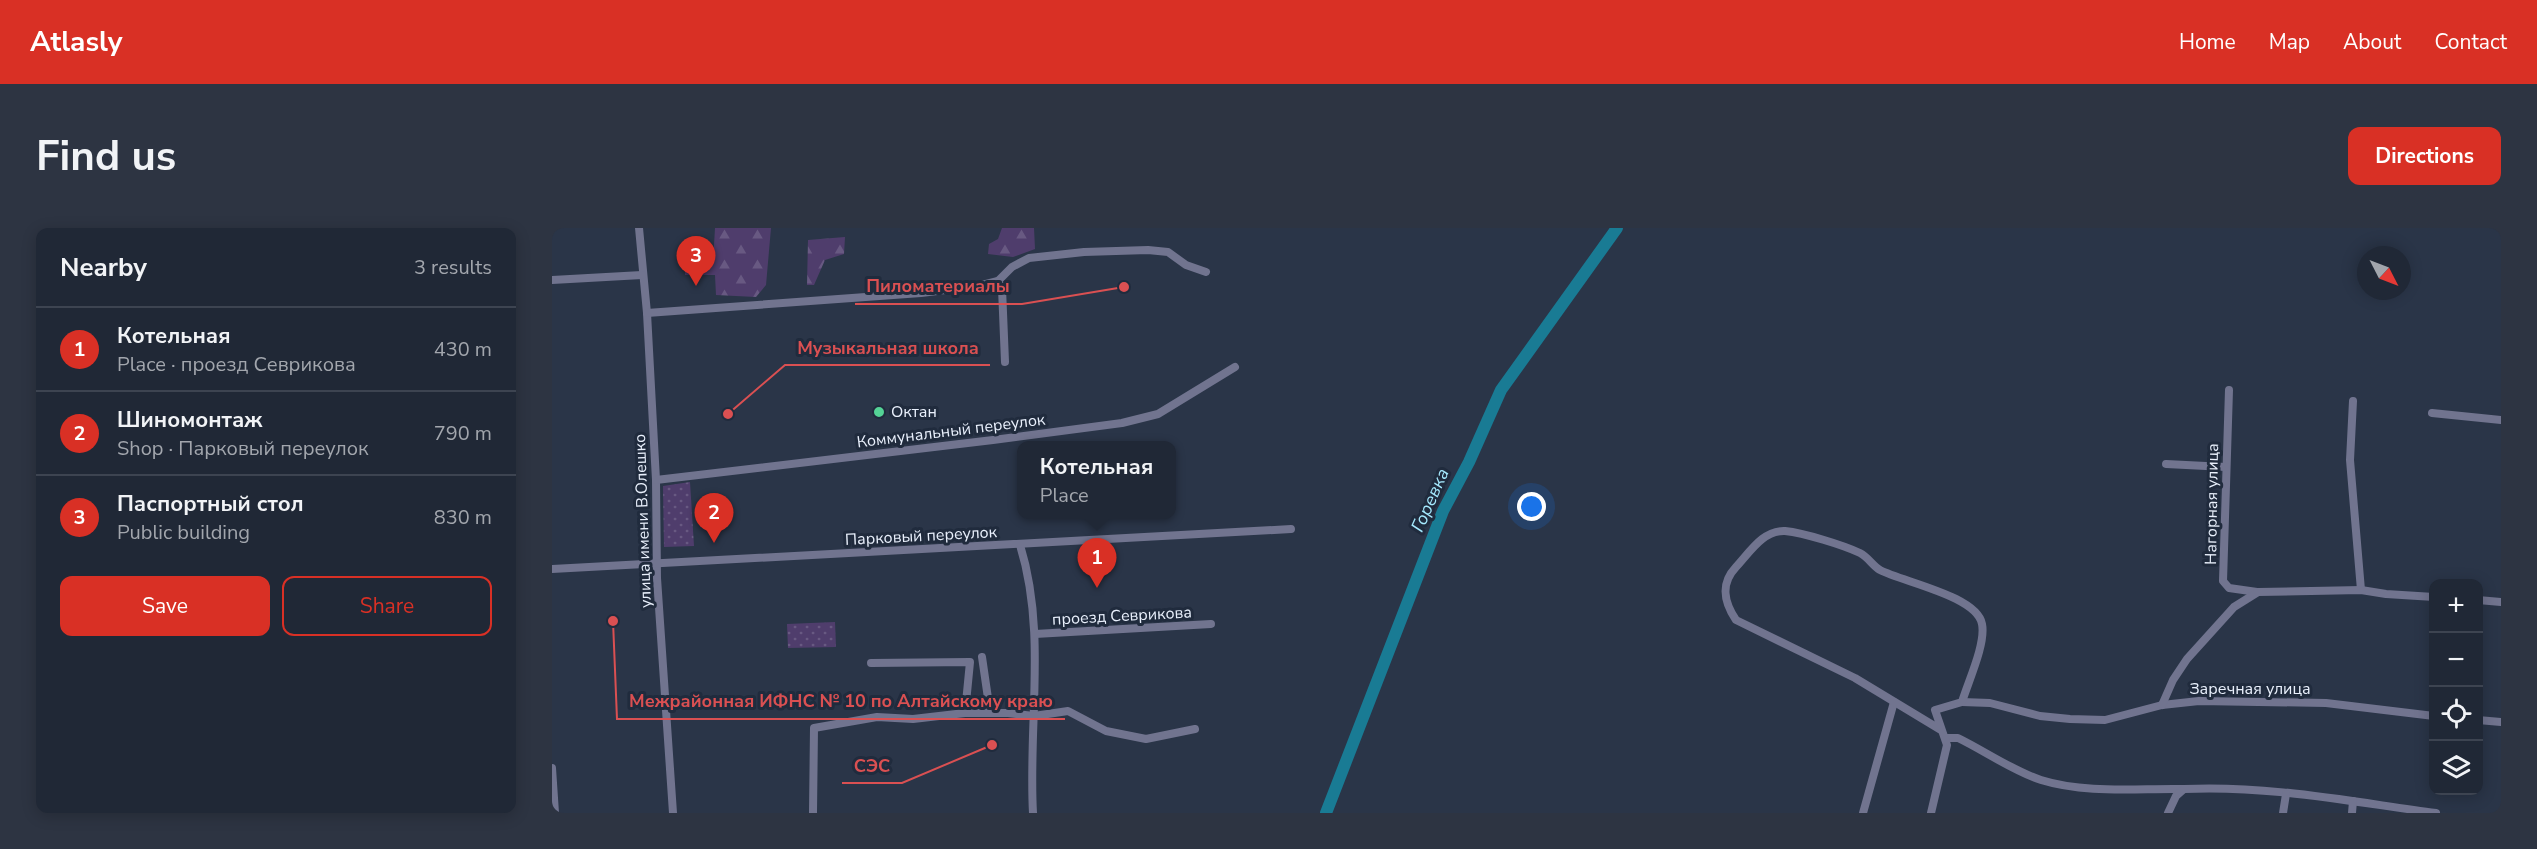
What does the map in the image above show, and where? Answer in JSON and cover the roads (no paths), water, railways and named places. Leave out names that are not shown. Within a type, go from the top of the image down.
[{"type":"street","name":"улица имени В.Олешко","points":[[639,228],[642,275],[648,313],[658,563],[673,813]]},
{"type":"street","points":[[648,313],[921,293],[978,286],[998,281],[1012,267],[1029,258],[1094,251],[1168,252],[1186,265],[1206,272]]},
{"type":"street","points":[[552,280],[642,275]]},
{"type":"street","points":[[998,281],[1002,288],[1005,362]]},
{"type":"street","name":"Коммунальный переулок","points":[[656,480],[1122,423],[1158,414],[1235,367]]},
{"type":"street","name":"Нагорная улица","points":[[2229,390],[2223,581],[2229,588],[2258,592],[2361,590],[2429,597]]},
{"type":"street","points":[[2353,401],[2350,460],[2361,590]]},
{"type":"street","points":[[2432,413],[2501,420]]},
{"type":"street","points":[[2166,464],[2226,467]]},
{"type":"street","name":"Парковый переулок","points":[[552,568],[1291,529]]},
{"type":"street","points":[[1931,813],[1947,745],[1944,734],[1935,710],[1962,702],[1980,646],[1983,625],[1974,609],[1961,601],[1879,569],[1861,554],[1785,531],[1768,534],[1729,574],[1724,588],[1727,605],[1736,620],[1855,678],[1944,734],[1958,738],[2038,779],[2054,783],[2108,788],[2215,787],[2354,801],[2436,813]]},
{"type":"street","points":[[1020,544],[1028,570],[1035,634],[1033,813]]},
{"type":"street","points":[[2162,705],[2173,680],[2187,659],[2234,607],[2258,592]]},
{"type":"street","points":[[2483,600],[2501,602]]},
{"type":"street","name":"проезд Севрикова","points":[[1035,634],[1211,624]]},
{"type":"street","points":[[982,657],[990,712]]},
{"type":"street","points":[[871,663],[969,662],[965,712]]},
{"type":"street","name":"Заречная улица","points":[[1962,702],[2002,705],[2040,716],[2105,720],[2162,705],[2199,701],[2326,703],[2429,716]]},
{"type":"street","points":[[1863,813],[1894,702]]},
{"type":"street","points":[[813,813],[814,728],[877,717],[913,719],[965,712],[1034,716],[1068,711],[1106,731],[1146,739],[1195,729]]},
{"type":"street","points":[[2483,720],[2501,722]]},
{"type":"street","points":[[552,768],[555,813]]},
{"type":"street","points":[[2168,813],[2176,796],[2184,789]]},
{"type":"street","points":[[2283,813],[2286,794]]},
{"type":"street","points":[[2352,813],[2354,801]]},
{"type":"waterway","name":"Горевка","points":[[1326,813],[1443,511],[1469,462],[1501,390],[1617,228]]},
{"type":"place","name":"Паспортный стол","points":[[696,286]]},
{"type":"place","name":"Пиломатериалы","points":[[1124,287]]},
{"type":"place","name":"Октан","points":[[879,412]]},
{"type":"place","name":"Музыкальная школа","points":[[728,414]]},
{"type":"place","name":"Шиномонтаж","points":[[714,543]]},
{"type":"place","name":"Котельная","points":[[1097,588]]},
{"type":"place","name":"Межрайонная ИФНС № 10 по Алтайскому краю","points":[[613,621]]},
{"type":"place","name":"СЭС","points":[[992,745]]}]
